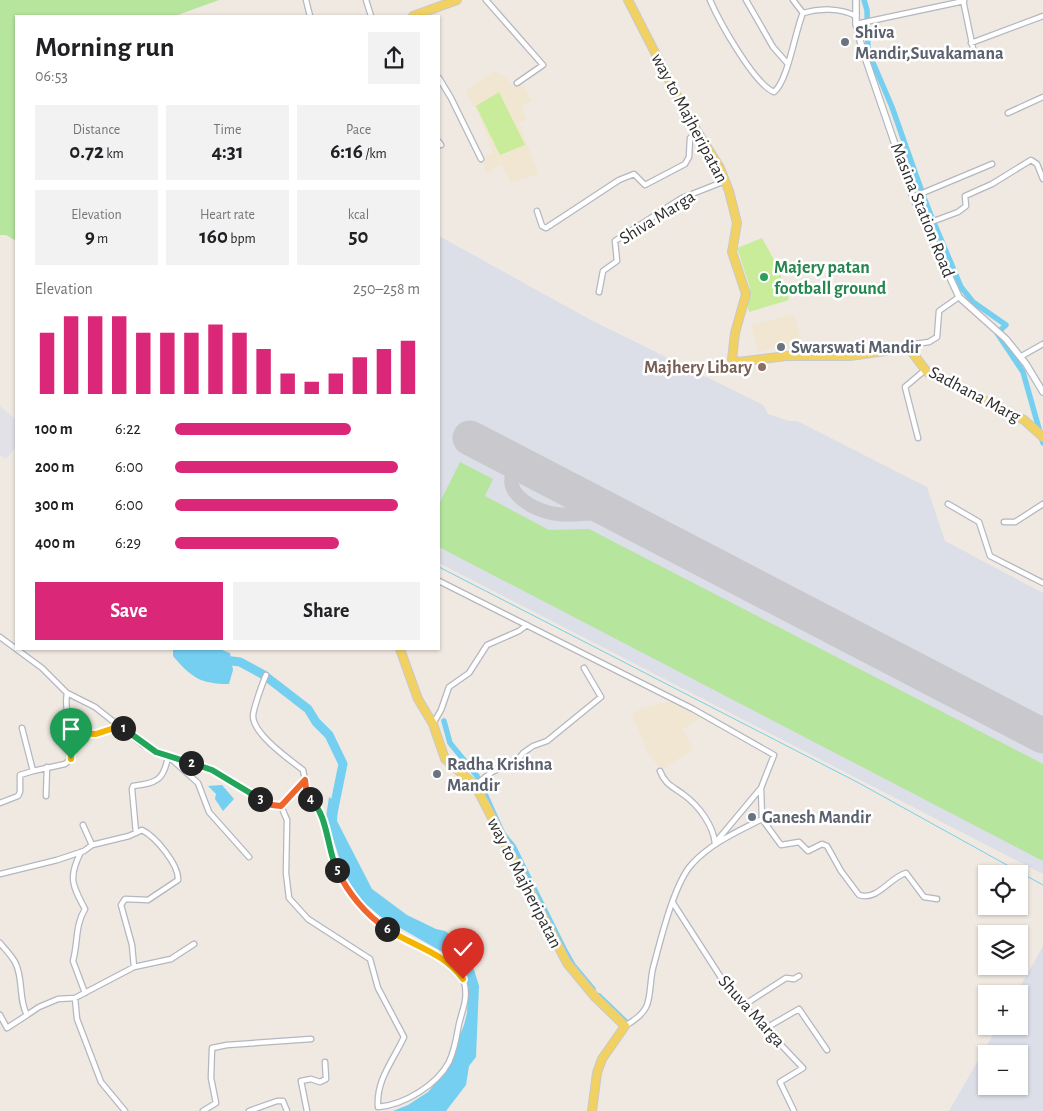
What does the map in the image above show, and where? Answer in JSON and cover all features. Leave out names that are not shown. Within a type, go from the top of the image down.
[{"type":"main road","points":[[417,15],[457,0]]},
{"type":"main road","name":"way to Majheripatan","points":[[628,0],[697,132],[720,168],[725,181],[737,223],[732,252],[746,294],[735,333],[732,359],[738,362],[759,359]]},
{"type":"main road","name":"Sadhana Marg","points":[[759,359],[786,356],[850,356],[899,349],[911,351],[925,370],[1024,420],[1043,437]]},
{"type":"main road","name":"way to Majheripatan","points":[[400,650],[418,699],[433,724],[443,747],[445,759],[475,785],[567,963],[594,997],[625,1026]]},
{"type":"main road","points":[[592,1111],[597,1073],[602,1059],[625,1026]]},
{"type":"street","points":[[306,0],[310,15]]},
{"type":"street","points":[[366,0],[371,15]]},
{"type":"street","points":[[486,0],[543,65],[517,83]]},
{"type":"street","points":[[710,0],[731,41],[772,92],[778,90],[803,13]]},
{"type":"street","points":[[746,0],[773,47],[788,64]]},
{"type":"street","points":[[793,0],[803,13]]},
{"type":"street","name":"Masina Station Road","points":[[856,0],[856,24],[862,48],[913,197],[959,298],[1006,338],[1043,392]]},
{"type":"street","points":[[856,24],[964,1],[975,58]]},
{"type":"street","points":[[803,13],[817,9],[847,12],[856,16]]},
{"type":"street","points":[[972,43],[1043,16]]},
{"type":"street","points":[[440,80],[481,159]]},
{"type":"street","points":[[1008,113],[1043,97]]},
{"type":"street","points":[[537,212],[542,226],[546,228],[619,180],[634,174],[645,185],[685,164],[689,157],[690,138],[697,132]]},
{"type":"street","points":[[926,224],[958,212],[965,207],[965,196],[985,188],[1031,160],[1037,164],[1043,178]]},
{"type":"street","points":[[913,197],[992,164]]},
{"type":"street","name":"Shiva Marga","points":[[599,292],[603,270],[617,261],[615,241],[682,198],[725,181]]},
{"type":"street","points":[[918,359],[915,344],[930,342],[937,337],[939,311],[959,298]]},
{"type":"street","points":[[1020,357],[1043,344]]},
{"type":"street","points":[[918,438],[905,387],[925,370]]},
{"type":"street","points":[[948,504],[979,522],[990,556],[1043,583]]},
{"type":"street","points":[[1004,522],[1015,522],[1043,504]]},
{"type":"street","points":[[440,582],[694,709],[773,754],[774,757],[761,788],[715,843],[690,865],[676,893],[653,968],[647,1006],[625,1026]]},
{"type":"street","points":[[433,724],[442,710],[449,687],[469,673],[487,646],[519,631],[527,625]]},
{"type":"street","points":[[0,637],[15,648]]},
{"type":"street","points":[[18,650],[42,668],[67,693],[96,707],[143,745],[168,756],[212,770],[272,805],[281,806]]},
{"type":"street","points":[[475,785],[492,772],[518,761],[523,753],[533,746],[547,741],[601,697],[584,668]]},
{"type":"street","points":[[265,677],[253,715],[255,726],[282,754],[303,770],[307,796],[314,803],[320,815],[332,861],[342,881],[374,920],[400,937],[437,954],[455,967],[463,979],[466,996],[464,1012],[450,1059],[444,1071],[431,1085],[414,1094],[378,1107],[377,1093],[380,1080],[394,1058],[404,1037],[378,988],[370,959],[308,919],[289,898],[286,873],[287,820],[281,806]]},
{"type":"street","points":[[0,803],[18,796],[20,792],[20,776],[47,767],[65,764],[71,759],[73,733],[69,724],[65,702],[67,693]]},
{"type":"street","points":[[73,733],[96,734],[120,726]]},
{"type":"street","points":[[22,728],[33,771]]},
{"type":"street","points":[[136,833],[133,786],[153,784],[161,778],[168,756]]},
{"type":"street","points":[[168,756],[198,783],[209,812],[249,857]]},
{"type":"street","points":[[46,796],[47,767]]},
{"type":"street","points":[[660,771],[668,785],[684,795],[710,824],[715,843]]},
{"type":"street","points":[[281,806],[305,780]]},
{"type":"street","points":[[761,788],[762,819],[781,844],[799,842],[808,851],[822,844],[827,846],[859,895],[873,895],[898,876],[906,873],[924,896],[937,898]]},
{"type":"street","points":[[715,843],[762,819]]},
{"type":"street","points":[[83,825],[92,846]]},
{"type":"street","points":[[0,874],[81,852],[92,846],[142,830],[146,832],[158,842],[178,872],[178,880],[148,900],[125,900],[121,905],[132,945],[134,967]]},
{"type":"street","points":[[81,852],[72,870],[72,877],[76,892],[85,909],[78,921],[77,952],[73,961],[86,993]]},
{"type":"street","name":"Shuva Marga","points":[[673,904],[729,990],[803,1068],[780,1082],[794,1111]]},
{"type":"street","points":[[0,943],[15,962],[19,977],[22,1005],[27,1015]]},
{"type":"street","points":[[0,1015],[7,1028],[39,1007],[58,999],[75,998],[134,967],[171,958],[194,944]]},
{"type":"street","points":[[744,1005],[786,978],[799,976]]},
{"type":"street","points":[[75,998],[77,1019],[101,1082],[125,1111]]},
{"type":"street","points":[[766,1028],[799,1009],[827,1050]]},
{"type":"street","points":[[203,1111],[216,1103],[211,1078],[212,1048],[227,1045],[311,1039]]},
{"type":"street","points":[[308,1111],[302,1081],[320,1082],[326,1079],[325,1062]]},
{"type":"street","points":[[249,1111],[277,1101],[283,1101],[287,1111]]},
{"type":"shaded area","points":[[494,71],[505,77],[510,84],[518,85],[522,82],[532,101],[521,106],[527,120],[519,122],[538,174],[511,183],[502,164],[486,174],[482,156],[493,153],[479,115],[465,91]]},
{"type":"shaded area","points":[[440,237],[591,320],[763,405],[768,414],[789,421],[797,421],[927,487],[945,541],[1043,593],[1043,874],[440,564]]},
{"type":"shaded area","points":[[794,314],[802,346],[785,350],[784,344],[758,352],[751,325]]},
{"type":"shaded area","points":[[0,406],[15,419],[15,448],[6,459],[0,455]]},
{"type":"shaded area","points":[[674,700],[705,716],[682,729],[693,749],[661,770],[647,751],[632,714],[641,709]]},
{"type":"shaded area","points":[[1043,946],[1043,1111],[949,1111],[978,1061],[978,1095],[1028,1095],[1028,1045],[987,1045],[993,1035],[1028,1035],[1028,985],[1021,985]]},
{"type":"green space","points":[[0,0],[219,0],[178,15],[15,15],[15,240],[6,235],[0,235]]},
{"type":"green space","points":[[499,92],[525,145],[500,155],[476,106]]},
{"type":"green space","name":"Majery patan football ground","points":[[762,238],[777,265],[789,300],[749,312],[747,303],[750,288],[737,248]]},
{"type":"green space","points":[[460,462],[493,479],[485,496],[549,530],[589,529],[1043,764],[1043,861],[440,548],[440,502]]},
{"type":"water","points":[[173,650],[222,650],[230,653],[233,670],[229,684],[211,683],[197,678],[173,656]]},
{"type":"water","points":[[222,785],[234,799],[223,811],[215,799],[216,794],[208,786]]},
{"type":"water","points":[[329,797],[338,804],[337,821],[372,889],[407,915],[436,929],[445,931],[462,943],[468,950],[479,986],[476,1057],[469,1066],[466,1085],[446,1111],[393,1111],[408,1105],[428,1092],[445,1072],[467,1013],[468,988],[461,969],[453,958],[381,917],[350,891],[326,817]]},
{"type":"waterway","points":[[864,0],[867,10],[868,51],[892,107],[922,192]]},
{"type":"waterway","points":[[923,195],[932,218]]},
{"type":"waterway","points":[[935,225],[961,287],[973,302],[1006,325],[997,333],[1023,372],[1043,443]]},
{"type":"waterway","points":[[440,568],[857,782],[1043,885]]},
{"type":"waterway","points":[[204,650],[209,658],[240,662],[264,675],[308,709],[316,722],[329,735],[343,764],[333,813]]},
{"type":"waterway","points":[[444,721],[450,743],[477,776],[503,834],[513,846],[564,949],[573,965],[593,989]]},
{"type":"waterway","points":[[599,996],[626,1022]]},
{"type":"taxiway","points":[[564,487],[543,466],[532,461],[517,466],[512,475],[511,483],[519,497],[543,511],[569,515],[604,513],[624,518]]},
{"type":"runway","points":[[470,438],[1043,736]]},
{"type":"place","name":"Shiva Mandir,Suvakamana","points":[[845,42]]},
{"type":"place","name":"Majery patan football ground","points":[[764,277]]},
{"type":"place","name":"Swarswati Mandir","points":[[781,347]]},
{"type":"place","name":"Majhery Libary","points":[[762,367]]},
{"type":"place","name":"Radha Krishna Mandir","points":[[437,774]]},
{"type":"place","name":"Ganesh Mandir","points":[[752,817]]},
{"type":"route","points":[[71,759],[73,733],[96,734],[120,726],[143,745],[156,752],[212,770],[272,805],[281,806],[305,780],[307,796],[314,803],[320,815],[332,861],[342,881],[359,903],[374,920],[384,927],[400,937],[437,954],[455,967],[463,979]]}]
